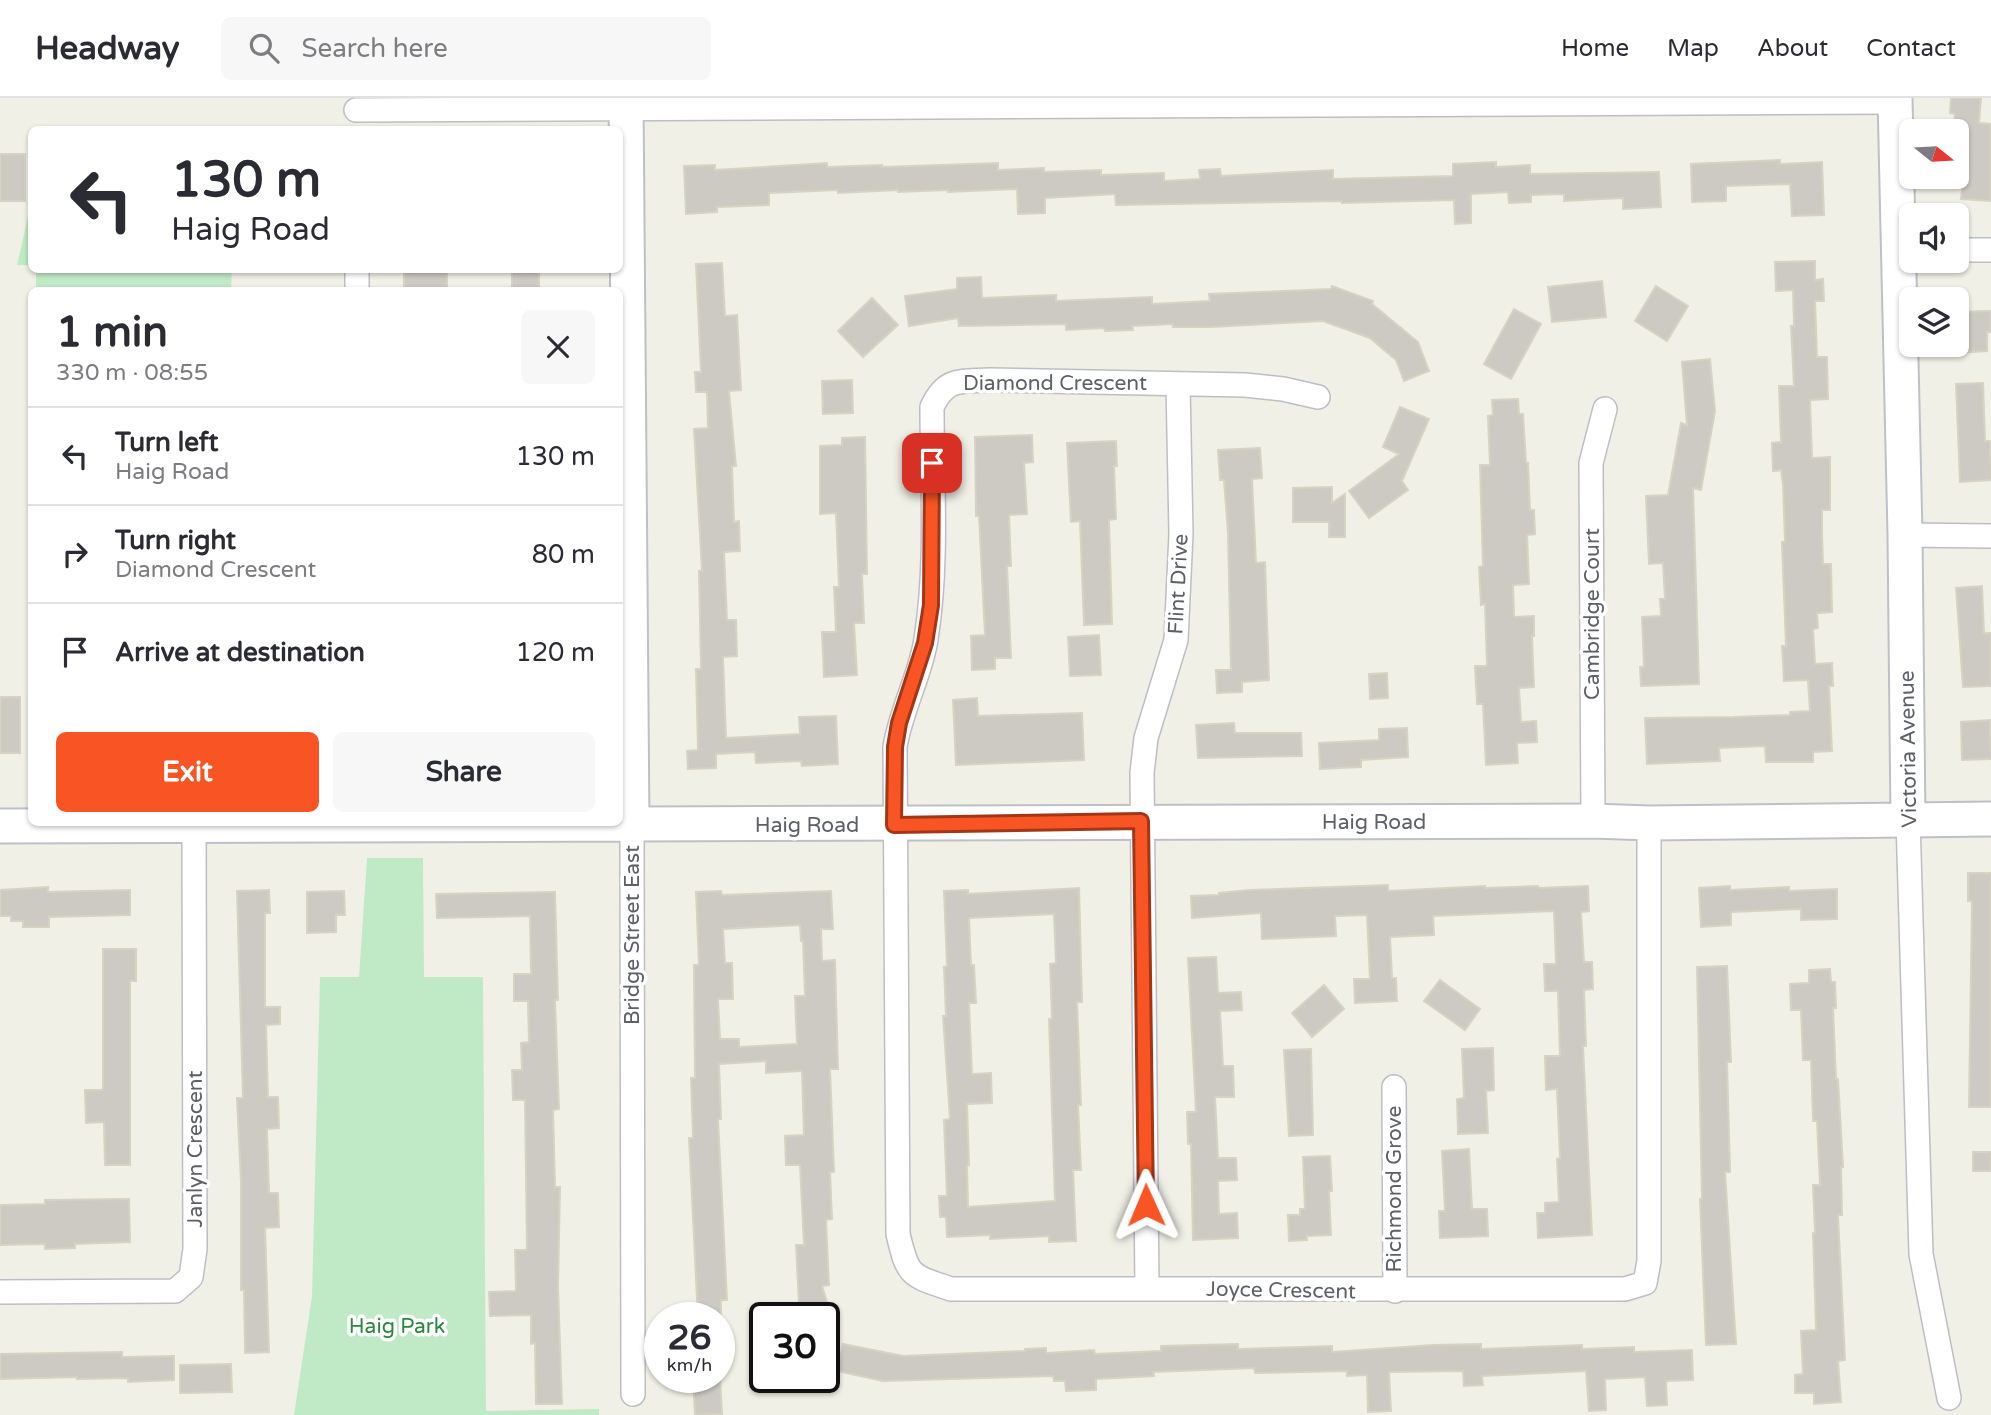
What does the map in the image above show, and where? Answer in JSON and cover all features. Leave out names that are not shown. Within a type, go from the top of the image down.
[{"type":"street","points":[[356,113],[626,103],[1895,100]]},
{"type":"street","name":"Victoria Avenue","points":[[1895,100],[1902,203]]},
{"type":"street","name":"Bridge Street East","points":[[626,103],[633,1394]]},
{"type":"street","points":[[1969,250],[1991,250]]},
{"type":"street","name":"Victoria Avenue","points":[[1905,273],[1908,820],[1921,1254],[1949,1398]]},
{"type":"street","name":"Diamond Crescent","points":[[894,825],[895,747],[899,723],[925,643],[931,605],[932,407],[939,393],[950,383],[990,380],[1178,383],[1283,389],[1318,397]]},
{"type":"street","name":"Flint Drive","points":[[1146,1289],[1142,773],[1146,738],[1176,640],[1181,534],[1178,383]]},
{"type":"street","name":"Cambridge Court","points":[[1593,821],[1591,463],[1605,409]]},
{"type":"street","points":[[1905,535],[1991,536]]},
{"type":"street","name":"Haig Road","points":[[623,825],[894,825],[1141,821],[1649,823],[1991,819]]},
{"type":"street","name":"Joyce Crescent","points":[[894,825],[898,1234],[905,1264],[914,1276],[951,1289],[1395,1291],[1625,1289],[1645,1283],[1649,1261],[1649,823]]},
{"type":"street","name":"Haig Road","points":[[0,826],[28,826]]},
{"type":"street","name":"Janlyn Crescent","points":[[0,1292],[175,1292],[191,1277],[195,1249],[194,826]]},
{"type":"street","name":"Richmond Grove","points":[[1394,1087],[1395,1291]]},
{"type":"green space","points":[[28,217],[28,265],[17,265]]},
{"type":"green space","points":[[36,273],[232,273],[231,287],[36,287]]},
{"type":"green space","name":"Haig Park","points":[[367,858],[423,858],[424,977],[483,977],[486,1411],[599,1409],[599,1415],[294,1415],[312,1296],[320,977],[359,977]]},
{"type":"building","points":[[1951,98],[1981,98],[1979,123],[1991,124],[1991,201],[1961,199],[1962,189],[1969,189],[1969,119],[1954,119],[1955,114],[1950,113]]},
{"type":"building","points":[[0,154],[25,154],[25,201],[0,201]]},
{"type":"building","points":[[1780,160],[1780,164],[1822,162],[1824,215],[1792,216],[1790,184],[1726,186],[1726,201],[1692,202],[1691,164]]},
{"type":"building","points":[[1496,162],[1496,167],[1530,165],[1530,174],[1659,172],[1661,207],[1623,209],[1623,198],[1564,201],[1564,194],[1531,195],[1531,202],[1509,203],[1508,192],[1471,194],[1471,223],[1455,224],[1454,200],[1116,205],[1115,194],[1045,198],[1045,213],[1018,214],[1017,189],[838,193],[838,190],[769,193],[769,205],[717,207],[717,212],[686,214],[684,166],[715,165],[715,170],[827,163],[827,167],[882,167],[998,163],[998,170],[1101,170],[1101,175],[1164,173],[1164,181],[1200,179],[1199,170],[1220,169],[1221,176],[1333,170],[1333,179],[1453,176],[1453,164]]},
{"type":"building","points":[[1815,261],[1815,280],[1823,279],[1824,301],[1815,301],[1817,357],[1827,357],[1828,399],[1810,400],[1812,458],[1830,457],[1830,510],[1822,510],[1822,531],[1823,564],[1831,564],[1832,612],[1817,613],[1818,628],[1813,629],[1815,664],[1832,663],[1833,686],[1829,686],[1832,751],[1813,752],[1813,762],[1766,762],[1765,746],[1719,748],[1720,761],[1647,764],[1645,718],[1790,715],[1790,712],[1810,711],[1808,680],[1784,681],[1782,646],[1786,646],[1783,484],[1781,470],[1773,471],[1772,443],[1781,442],[1779,386],[1794,386],[1791,326],[1794,326],[1793,290],[1776,291],[1775,262]]},
{"type":"building","points":[[722,263],[725,316],[737,315],[741,390],[729,391],[736,466],[732,466],[734,522],[739,521],[740,551],[724,552],[727,620],[736,620],[737,656],[723,657],[726,738],[800,734],[799,717],[836,716],[838,764],[802,766],[801,761],[756,763],[755,752],[716,754],[716,768],[688,769],[687,751],[698,750],[696,669],[701,669],[699,571],[702,571],[694,429],[708,428],[707,392],[696,392],[695,372],[701,372],[696,264]]},
{"type":"building","points":[[404,273],[447,273],[447,287],[404,287]]},
{"type":"building","points":[[512,273],[539,273],[539,287],[512,287]]},
{"type":"building","points":[[981,277],[982,298],[1056,295],[1056,301],[1152,297],[1152,304],[1210,301],[1209,294],[1331,289],[1332,286],[1373,301],[1372,304],[1418,342],[1429,371],[1404,381],[1396,360],[1370,338],[1323,321],[1211,327],[1173,327],[1173,324],[1132,326],[1133,330],[1105,331],[1104,328],[1066,330],[1066,324],[959,326],[958,318],[909,326],[905,296],[957,289],[957,278]]},
{"type":"building","points":[[1602,281],[1606,317],[1552,322],[1548,287]]},
{"type":"building","points":[[1656,286],[1688,306],[1667,341],[1635,321]]},
{"type":"building","points":[[872,298],[898,325],[863,357],[838,331]]},
{"type":"building","points":[[1514,309],[1541,324],[1511,379],[1484,364]]},
{"type":"building","points":[[1991,311],[1987,351],[1969,352],[1969,312]]},
{"type":"building","points":[[1710,359],[1715,411],[1701,490],[1693,488],[1699,684],[1641,686],[1640,667],[1644,667],[1642,617],[1661,616],[1660,599],[1665,599],[1663,563],[1649,564],[1646,496],[1668,495],[1681,423],[1687,425],[1682,362]]},
{"type":"building","points":[[852,380],[853,413],[823,414],[822,381]]},
{"type":"building","points":[[1983,383],[1985,441],[1990,441],[1991,480],[1960,482],[1956,384]]},
{"type":"building","points":[[1518,399],[1519,414],[1523,414],[1530,510],[1534,510],[1535,534],[1527,535],[1529,584],[1513,585],[1514,617],[1534,616],[1534,687],[1519,688],[1521,722],[1536,721],[1537,742],[1517,743],[1518,763],[1486,765],[1483,704],[1477,704],[1475,666],[1487,666],[1485,604],[1481,605],[1479,567],[1483,566],[1480,465],[1490,465],[1488,416],[1493,415],[1492,400]]},
{"type":"building","points":[[1400,407],[1429,419],[1402,481],[1408,490],[1369,518],[1349,491],[1399,454],[1383,447]]},
{"type":"building","points":[[1032,435],[1033,462],[1024,463],[1027,514],[1009,515],[1011,566],[1007,566],[1011,658],[995,658],[995,669],[972,670],[971,636],[985,635],[979,516],[976,516],[975,437]]},
{"type":"building","points":[[865,437],[867,574],[862,574],[864,623],[854,623],[857,675],[824,677],[822,632],[836,632],[834,587],[839,587],[836,513],[820,514],[820,446],[842,445],[842,438]]},
{"type":"building","points":[[1116,441],[1116,519],[1109,520],[1112,624],[1084,625],[1080,521],[1071,522],[1067,443]]},
{"type":"building","points":[[1260,448],[1262,478],[1252,479],[1256,563],[1265,562],[1269,680],[1242,682],[1242,692],[1217,693],[1216,670],[1231,670],[1228,533],[1224,480],[1220,480],[1218,450]]},
{"type":"building","points":[[1332,487],[1332,503],[1345,494],[1345,537],[1329,537],[1329,522],[1293,522],[1293,488]]},
{"type":"building","points":[[1982,586],[1984,633],[1991,633],[1991,686],[1963,687],[1956,588]]},
{"type":"building","points":[[1099,635],[1101,675],[1070,676],[1068,637]]},
{"type":"building","points":[[1387,673],[1388,698],[1370,699],[1369,674]]},
{"type":"building","points":[[0,697],[20,697],[20,753],[0,753]]},
{"type":"building","points":[[977,698],[978,716],[1082,713],[1084,760],[956,765],[953,700]]},
{"type":"building","points":[[1990,720],[1991,759],[1962,760],[1961,722]]},
{"type":"building","points":[[1234,723],[1235,733],[1301,733],[1302,756],[1198,758],[1196,725]]},
{"type":"building","points":[[1407,728],[1408,757],[1361,760],[1361,767],[1320,769],[1319,743],[1379,740],[1379,729]]},
{"type":"building","points":[[1968,873],[1991,873],[1991,1107],[1969,1107],[1972,901],[1968,901]]},
{"type":"building","points":[[1388,885],[1388,891],[1485,886],[1588,886],[1589,911],[1581,912],[1584,962],[1592,962],[1593,989],[1584,990],[1586,1046],[1583,1046],[1592,1235],[1538,1238],[1537,1213],[1545,1213],[1545,1203],[1559,1202],[1557,1089],[1546,1090],[1545,1056],[1560,1056],[1558,991],[1545,991],[1544,964],[1556,964],[1554,911],[1433,916],[1434,935],[1390,937],[1392,978],[1396,978],[1397,1001],[1355,1003],[1354,979],[1370,979],[1367,915],[1335,916],[1336,936],[1262,939],[1261,913],[1192,918],[1191,896],[1250,890]]},
{"type":"building","points":[[1730,886],[1730,890],[1789,887],[1789,891],[1837,889],[1837,919],[1801,920],[1801,909],[1731,912],[1731,925],[1701,927],[1699,888]]},
{"type":"building","points":[[48,887],[48,892],[130,890],[130,915],[49,917],[49,927],[23,927],[23,921],[11,921],[11,916],[0,916],[0,890]]},
{"type":"building","points":[[1079,888],[1082,1002],[1077,1002],[1081,1170],[1073,1170],[1076,1241],[1049,1242],[1049,1236],[990,1239],[990,1235],[947,1237],[946,1217],[940,1217],[939,1196],[947,1196],[944,1120],[950,1119],[943,1016],[946,1016],[944,967],[947,966],[944,891],[968,890],[968,894]],"holes":[[[1054,914],[1056,963],[1050,964],[1052,1019],[1049,1019],[1055,1201],[968,1207],[967,1104],[992,1103],[991,1073],[972,1074],[969,1003],[976,1003],[969,918]]]},
{"type":"building","points":[[269,890],[270,913],[265,913],[265,1007],[280,1007],[280,1024],[266,1025],[268,1097],[278,1097],[279,1128],[267,1129],[269,1193],[278,1193],[279,1227],[265,1228],[269,1352],[245,1353],[237,1098],[243,1098],[237,891]]},
{"type":"building","points":[[344,891],[345,915],[336,915],[336,932],[307,933],[307,892]]},
{"type":"building","points":[[721,891],[722,895],[831,891],[833,929],[821,929],[822,961],[835,960],[838,1069],[830,1069],[834,1172],[830,1172],[832,1219],[826,1220],[829,1285],[822,1286],[827,1302],[799,1302],[796,1245],[804,1245],[800,1165],[786,1165],[785,1136],[804,1135],[802,1071],[766,1073],[766,1061],[719,1064],[721,1119],[718,1119],[727,1300],[697,1302],[689,1138],[693,1138],[691,1078],[695,1078],[694,965],[699,965],[696,892]],"holes":[[[800,925],[805,996],[795,996],[797,1044],[739,1047],[739,1039],[720,1039],[718,999],[733,999],[732,963],[725,963],[723,929]]]},
{"type":"building","points":[[555,892],[559,1109],[553,1110],[555,1187],[560,1187],[558,1286],[562,1404],[536,1404],[535,1343],[531,1344],[531,1315],[490,1316],[489,1292],[516,1291],[515,1250],[527,1250],[525,1100],[513,1100],[512,1070],[522,1070],[521,1043],[529,1042],[528,1001],[514,1001],[514,974],[531,974],[530,916],[437,918],[436,894]]},
{"type":"building","points":[[103,949],[136,949],[136,981],[130,981],[130,1165],[105,1165],[104,1122],[86,1123],[85,1090],[103,1090]]},
{"type":"building","points":[[1216,957],[1218,993],[1241,992],[1242,1010],[1220,1011],[1223,1066],[1233,1066],[1234,1097],[1215,1097],[1218,1158],[1236,1158],[1237,1180],[1218,1181],[1219,1214],[1237,1213],[1238,1238],[1193,1240],[1191,1144],[1188,1144],[1187,1112],[1196,1112],[1188,958]]},
{"type":"building","points":[[1727,966],[1731,1062],[1727,1062],[1730,1172],[1725,1172],[1736,1344],[1706,1345],[1700,1199],[1697,967]]},
{"type":"building","points":[[1830,969],[1831,982],[1835,982],[1836,1008],[1833,1008],[1836,1079],[1843,1167],[1842,1215],[1838,1215],[1845,1360],[1838,1361],[1841,1402],[1814,1404],[1814,1393],[1795,1393],[1795,1375],[1803,1374],[1801,1331],[1816,1330],[1813,1185],[1820,1185],[1817,1121],[1813,1121],[1811,1060],[1803,1060],[1801,1010],[1791,1010],[1790,984],[1809,983],[1809,970]]},
{"type":"building","points":[[1440,980],[1480,1009],[1465,1030],[1424,1001]]},
{"type":"building","points":[[1324,985],[1344,1009],[1312,1037],[1292,1013]]},
{"type":"building","points":[[1493,1048],[1494,1090],[1486,1091],[1488,1133],[1458,1134],[1457,1099],[1464,1098],[1462,1049]]},
{"type":"building","points":[[1311,1049],[1313,1135],[1289,1136],[1284,1050]]},
{"type":"building","points":[[1469,1149],[1472,1209],[1487,1209],[1488,1236],[1440,1238],[1439,1211],[1445,1211],[1442,1151]]},
{"type":"building","points":[[1973,1152],[1991,1152],[1991,1171],[1973,1171]]},
{"type":"building","points":[[1330,1156],[1331,1235],[1307,1236],[1307,1240],[1289,1241],[1288,1215],[1300,1215],[1300,1209],[1305,1209],[1303,1157]]},
{"type":"building","points":[[129,1199],[130,1242],[75,1244],[75,1248],[45,1249],[45,1244],[0,1245],[0,1205],[45,1204],[45,1200]]},
{"type":"building","points":[[843,1344],[903,1356],[1046,1348],[1046,1353],[1094,1350],[1095,1354],[1161,1351],[1161,1346],[1238,1344],[1238,1349],[1332,1346],[1332,1352],[1433,1345],[1481,1344],[1481,1349],[1582,1345],[1582,1349],[1634,1347],[1634,1352],[1692,1350],[1693,1380],[1666,1381],[1667,1405],[1647,1406],[1645,1377],[1605,1379],[1606,1410],[1589,1411],[1586,1371],[1482,1376],[1483,1385],[1464,1386],[1463,1371],[1389,1372],[1391,1411],[1368,1412],[1367,1375],[1347,1376],[1347,1371],[1255,1373],[1254,1368],[1153,1372],[1154,1376],[1096,1379],[1096,1390],[1066,1391],[1065,1381],[1054,1381],[1053,1376],[883,1381],[840,1372]]},
{"type":"building","points":[[122,1352],[122,1357],[174,1356],[174,1380],[128,1382],[128,1378],[77,1377],[0,1379],[0,1354]]},
{"type":"building","points":[[231,1364],[232,1392],[180,1393],[180,1365]]},
{"type":"building","points":[[694,1393],[721,1393],[722,1414],[695,1415]]},
{"type":"route","points":[[932,463],[931,605],[925,643],[899,723],[895,747],[894,825],[1141,821],[1146,1205]]}]
